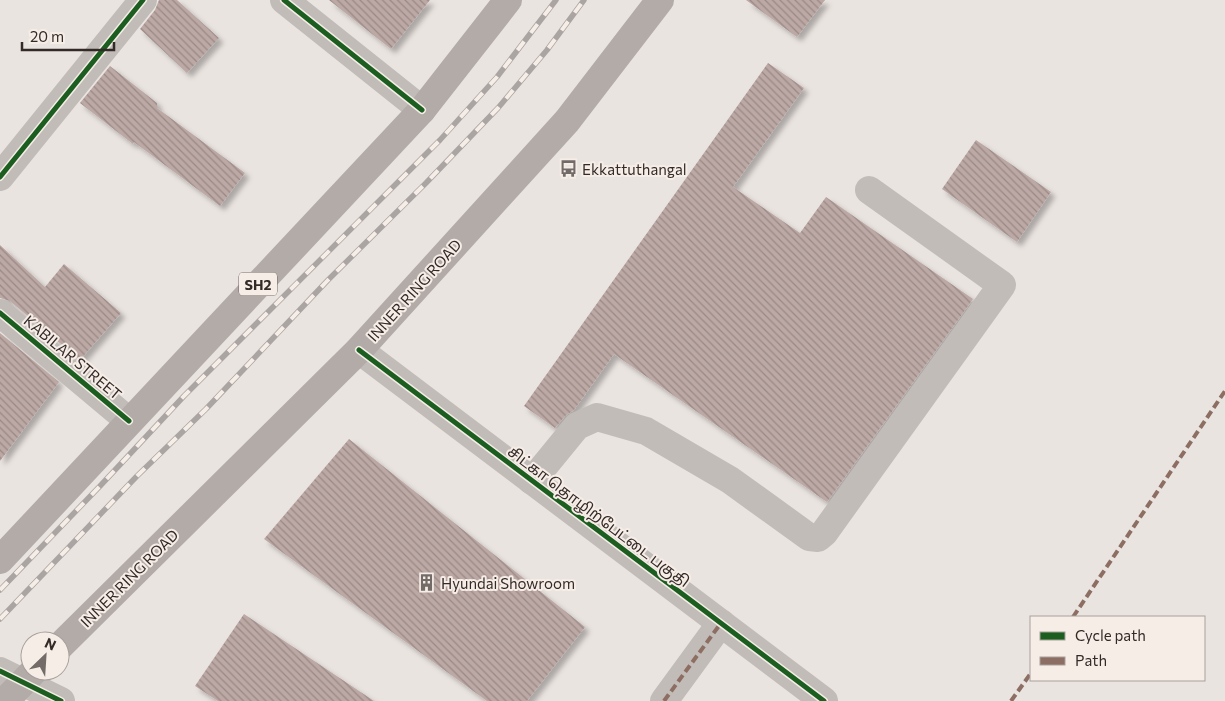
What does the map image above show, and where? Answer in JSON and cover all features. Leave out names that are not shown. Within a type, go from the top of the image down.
[{"type":"main road","name":"SH2","points":[[0,560],[422,110],[508,0]]},
{"type":"main road","name":"INNER RING ROAD","points":[[70,636],[359,350],[567,121],[660,0]]},
{"type":"street","points":[[0,177],[143,0]]},
{"type":"street","points":[[284,0],[422,110]]},
{"type":"street","points":[[532,481],[577,426],[597,417],[646,431],[730,480],[809,537],[818,538],[824,533],[1002,285],[869,190]]},
{"type":"street","name":"KABILAR STREET","points":[[0,313],[129,421]]},
{"type":"street","name":"சிட்கா தொழிற்பேட்டை பகுதி","points":[[359,350],[824,701]]},
{"type":"street","points":[[664,701],[721,623]]},
{"type":"street","points":[[15,682],[61,701]]},
{"type":"building","points":[[159,0],[177,0],[219,38],[187,73],[140,29],[155,10]]},
{"type":"building","points":[[329,0],[430,0],[391,49]]},
{"type":"building","points":[[746,0],[825,0],[797,37]]},
{"type":"building","points":[[768,63],[804,88],[733,187],[800,233],[826,197],[973,299],[827,502],[614,354],[574,410],[565,416],[555,428],[524,406]]},
{"type":"building","points":[[110,66],[157,103],[157,108],[245,173],[220,206],[134,142],[133,144],[80,103]]},
{"type":"building","points":[[976,140],[1051,192],[1017,242],[942,189]]},
{"type":"building","points":[[0,245],[45,287],[64,264],[121,313],[80,360],[10,301],[0,298]]},
{"type":"building","points":[[0,333],[59,382],[0,461]]},
{"type":"building","name":"Hyundai Showroom","points":[[349,439],[585,627],[527,701],[487,701],[264,539]]},
{"type":"building","points":[[244,614],[374,701],[218,701],[195,686]]},
{"type":"railway","points":[[0,590],[184,396],[440,140],[497,77],[556,0]]},
{"type":"railway","points":[[0,619],[137,476],[206,409],[328,280],[426,183],[498,108],[547,50],[584,0]]},
{"type":"marked path","points":[[1074,616],[1225,391]]},
{"type":"marked path","points":[[664,701],[721,623]]},
{"type":"marked path","points":[[1011,701],[1030,674]]},
{"type":"cycle path","points":[[0,177],[143,0]]},
{"type":"cycle path","points":[[284,0],[422,110]]},
{"type":"cycle path","points":[[0,313],[129,421]]},
{"type":"cycle path","points":[[359,350],[824,701]]},
{"type":"cycle path","points":[[0,671],[61,701]]},
{"type":"place","name":"Ekkattuthangal","points":[[568,169]]},
{"type":"place","name":"Hyundai Showroom","points":[[427,583]]}]
